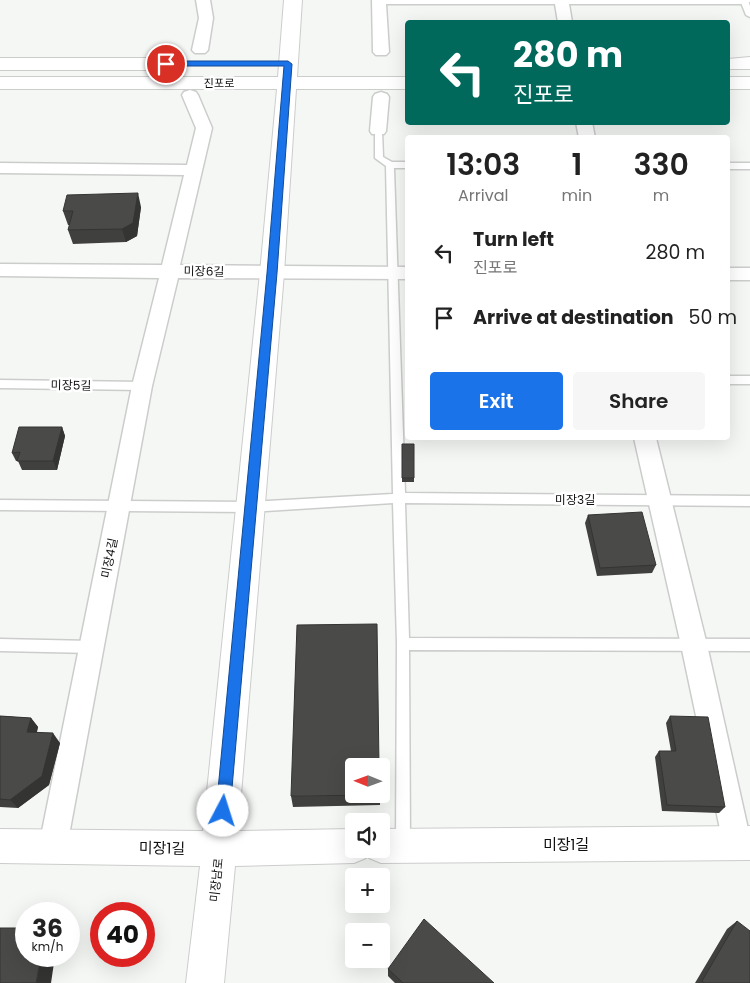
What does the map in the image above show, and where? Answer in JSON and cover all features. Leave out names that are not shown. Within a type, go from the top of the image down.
[{"type":"street","points":[[0,64],[193,60],[206,16],[206,7],[203,0]]},
{"type":"street","name":"미장남로","points":[[205,983],[272,273],[293,0]]},
{"type":"street","points":[[365,64],[385,58],[379,5],[562,0],[744,0]]},
{"type":"street","points":[[562,0],[565,20]]},
{"type":"street","points":[[730,64],[750,64]]},
{"type":"street","name":"진포로","points":[[0,83],[288,68],[405,83]]},
{"type":"street","points":[[730,83],[750,83]]},
{"type":"street","name":"미장4길","points":[[53,846],[142,386],[204,128],[190,94]]},
{"type":"street","points":[[378,131],[380,97]]},
{"type":"street","points":[[0,168],[194,170]]},
{"type":"street","name":"미장6길","points":[[0,270],[400,273]]},
{"type":"street","points":[[730,274],[750,274]]},
{"type":"street","points":[[645,440],[694,645],[744,843]]},
{"type":"street","name":"미장1길","points":[[392,845],[744,843]]},
{"type":"street","name":"미장1길","points":[[0,846],[219,849],[345,846]]},
{"type":"lane","points":[[744,0],[750,15]]},
{"type":"lane","points":[[378,131],[379,158],[390,165],[405,165]]},
{"type":"lane","points":[[390,165],[400,273],[402,378],[400,498],[403,644],[392,845]]},
{"type":"lane","points":[[730,166],[750,166]]},
{"type":"lane","points":[[730,380],[750,380]]},
{"type":"lane","name":"미장5길","points":[[0,384],[142,386]]},
{"type":"lane","name":"미장3길","points":[[119,506],[250,507],[400,498],[750,500]]},
{"type":"lane","points":[[0,505],[119,506]]},
{"type":"lane","points":[[403,644],[750,645]]},
{"type":"lane","points":[[0,645],[92,647]]},
{"type":"building","points":[[138,193],[133,223],[122,229],[68,230],[73,211],[63,211],[67,195]]},
{"type":"building","points":[[19,427],[62,427],[53,461],[17,461],[20,452],[12,453]]},
{"type":"building","points":[[402,444],[414,444],[414,478],[402,478]]},
{"type":"building","points":[[642,512],[656,565],[600,568],[588,515]]},
{"type":"building","points":[[377,624],[379,758],[345,758],[345,795],[291,796],[297,625]]},
{"type":"building","points":[[0,716],[31,718],[27,732],[53,733],[42,776],[10,800],[0,799]]},
{"type":"building","points":[[670,716],[708,717],[725,807],[667,805],[659,751],[676,751]]},
{"type":"building","points":[[424,919],[494,983],[403,983],[388,969]]},
{"type":"building","points":[[737,921],[750,931],[750,983],[704,983],[702,981]]},
{"type":"building","points":[[0,928],[15,928],[15,967],[39,967],[36,983],[0,983]]},
{"type":"route","points":[[166,64],[288,64],[272,273],[223,811]]}]
